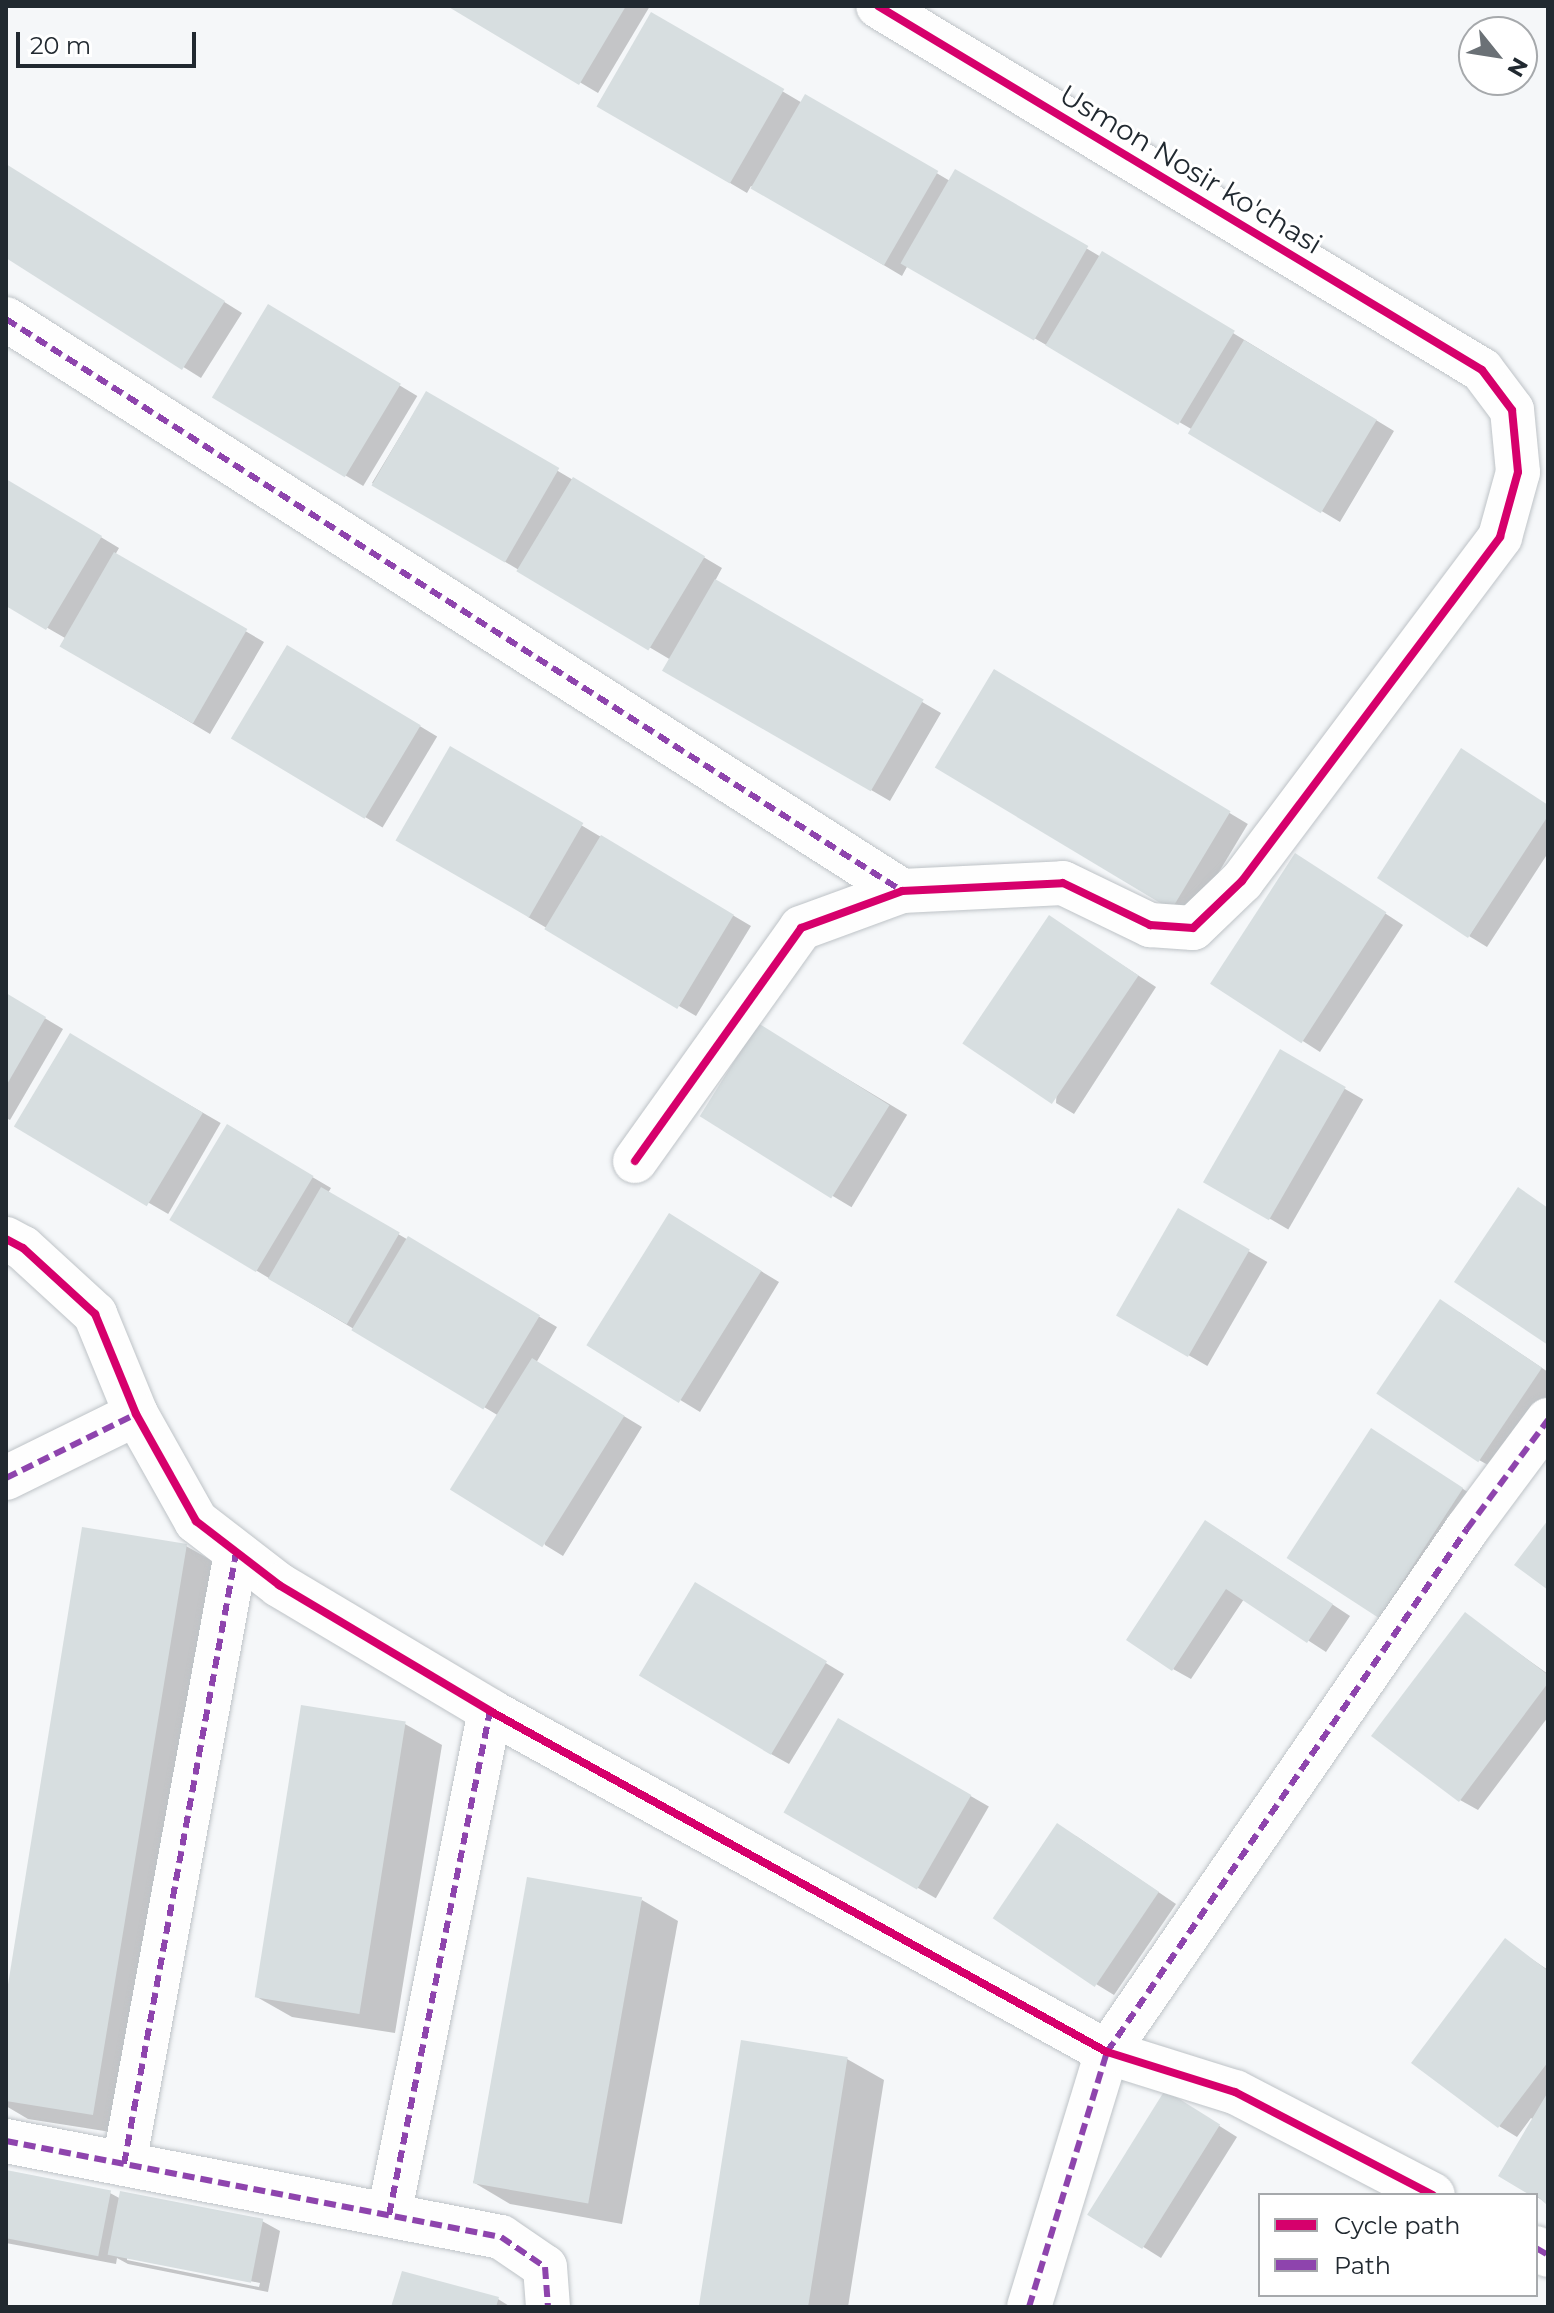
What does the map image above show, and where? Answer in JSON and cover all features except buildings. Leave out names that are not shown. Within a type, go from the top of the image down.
[{"type":"street","name":"Usmon Nosir ko'chasi","points":[[878,6],[1482,370],[1512,410],[1518,472],[1500,537],[1242,881],[1193,928],[1150,925],[1063,883],[902,891]]},
{"type":"street","points":[[6,319],[902,891]]},
{"type":"street","points":[[635,1161],[801,928],[902,891]]},
{"type":"street","points":[[6,1239],[23,1248],[95,1314],[136,1414],[196,1521],[279,1585],[490,1711],[1107,2052],[1235,2092],[1429,2193]]},
{"type":"street","points":[[6,1478],[136,1414]]},
{"type":"street","points":[[1029,2307],[1107,2052],[1467,1529],[1548,1420]]},
{"type":"street","points":[[124,2164],[236,1553]]},
{"type":"street","points":[[389,2215],[490,1711]]},
{"type":"street","points":[[6,2141],[501,2237],[545,2267],[548,2307]]},
{"type":"marked path","points":[[6,319],[902,891]]},
{"type":"marked path","points":[[6,1478],[136,1414]]},
{"type":"marked path","points":[[1029,2307],[1107,2052],[1467,1529],[1548,1420]]},
{"type":"marked path","points":[[124,2164],[236,1553]]},
{"type":"marked path","points":[[389,2215],[490,1711]]},
{"type":"marked path","points":[[6,2141],[501,2237],[545,2267],[548,2307]]},
{"type":"marked path","points":[[1538,2249],[1548,2255]]},
{"type":"cycle path","points":[[635,1161],[801,928],[902,891],[1063,883],[1150,925],[1193,928],[1242,881],[1500,537],[1518,472],[1512,410],[1482,370],[878,6]]},
{"type":"cycle path","points":[[6,1239],[23,1248],[95,1314],[136,1414],[196,1521],[279,1585],[490,1711],[1107,2052],[1235,2092],[1429,2193]]}]
